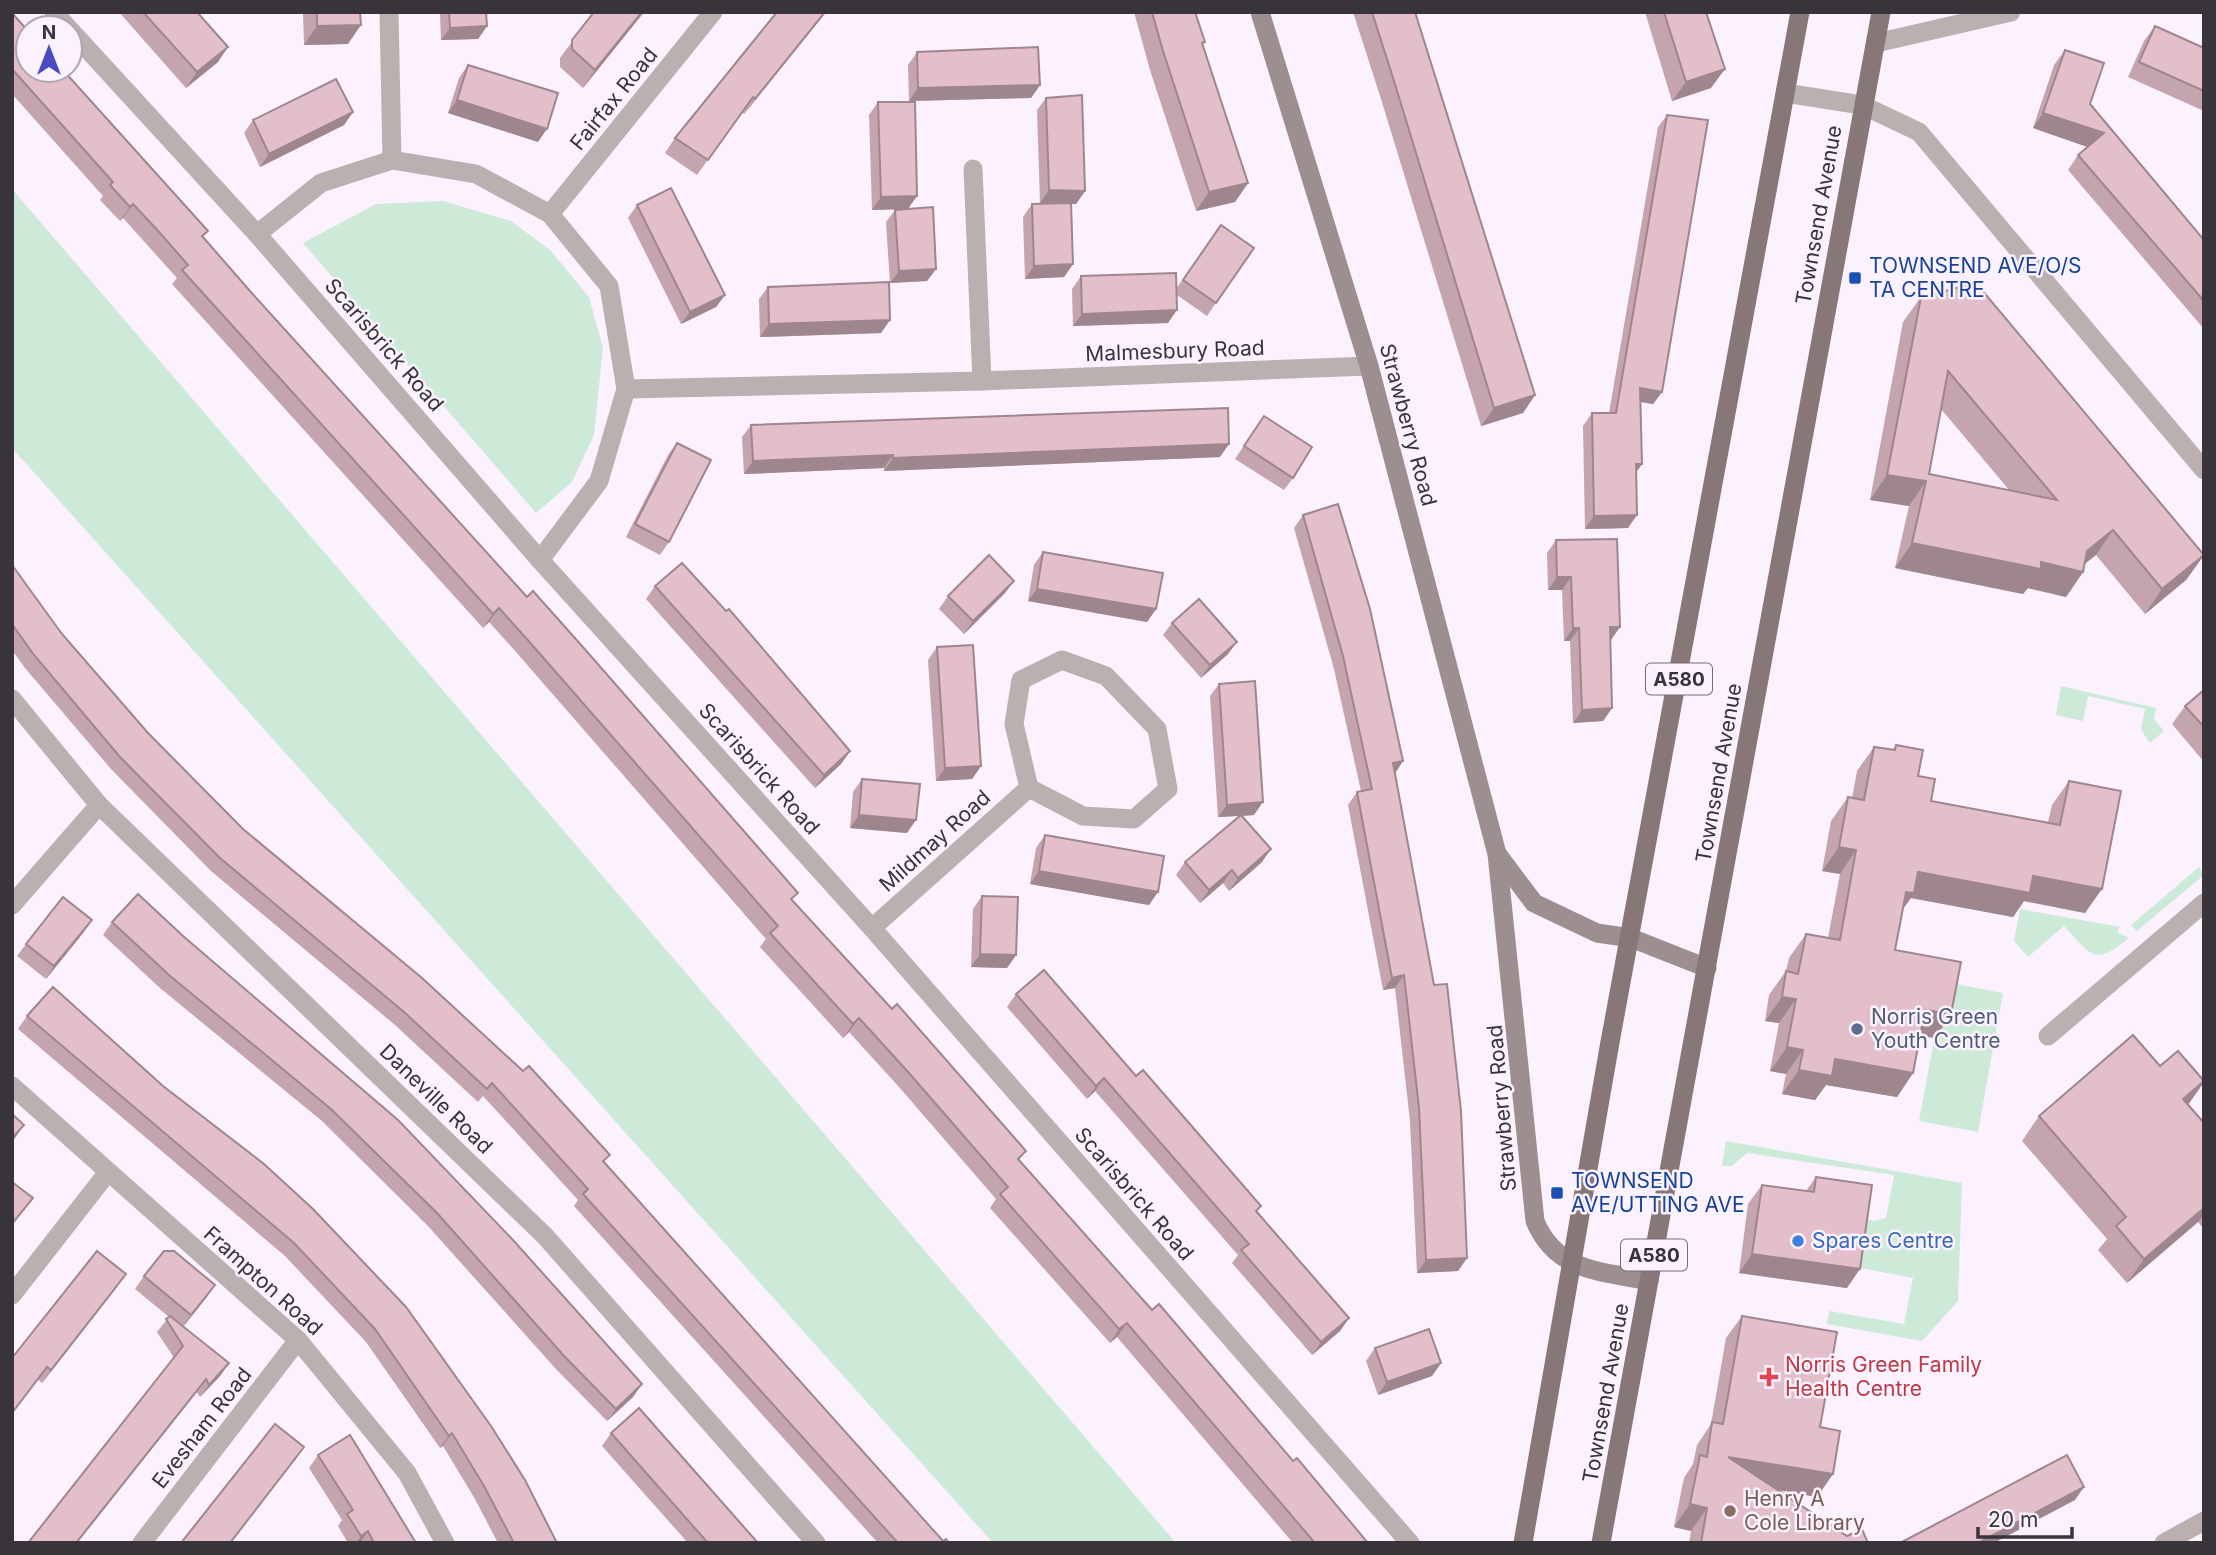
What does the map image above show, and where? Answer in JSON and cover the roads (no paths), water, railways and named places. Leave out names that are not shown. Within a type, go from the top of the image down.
[{"type":"main road","name":"Strawberry Road","points":[[1260,12],[1369,366],[1497,854],[1535,1221],[1543,1240],[1556,1255],[1573,1264],[1649,1281]]},
{"type":"main road","name":"A580","points":[[1523,1543],[1546,1398],[1573,1264],[1610,1042],[1800,12]]},
{"type":"main road","name":"Townsend Avenue","points":[[1601,1543],[1881,12]]},
{"type":"main road","name":"Strawberry Road","points":[[1497,854],[1534,903],[1597,933],[1631,938],[1707,968]]},
{"type":"street","points":[[388,12],[391,160]]},
{"type":"street","name":"Fairfax Road","points":[[550,214],[713,12]]},
{"type":"street","points":[[1876,43],[2011,12]]},
{"type":"street","name":"Scarisbrick Road","points":[[84,45],[257,234],[540,560],[872,928],[1410,1543]]},
{"type":"street","points":[[1785,93],[1862,105],[1919,132],[2204,470]]},
{"type":"street","points":[[257,234],[321,183],[391,160],[475,174],[550,214],[609,286],[626,388],[599,481],[540,560]]},
{"type":"street","points":[[973,169],[982,381]]},
{"type":"street","name":"Malmesbury Road","points":[[626,388],[982,381],[1369,366]]},
{"type":"street","points":[[1062,660],[1106,676],[1157,729],[1168,789],[1134,819],[1083,816],[1029,788],[1014,724],[1021,680],[1062,660]]},
{"type":"street","name":"Daneville Road","points":[[12,699],[99,805],[545,1236],[816,1543]]},
{"type":"street","name":"Mildmay Road","points":[[872,928],[1029,788]]},
{"type":"street","points":[[12,905],[99,805]]},
{"type":"street","points":[[2048,1035],[2204,903]]},
{"type":"street","name":"Frampton Road","points":[[12,1086],[298,1340],[407,1473],[445,1543]]},
{"type":"street","points":[[12,1295],[108,1172]]},
{"type":"street","name":"Evesham Road","points":[[142,1543],[298,1340]]},
{"type":"street","points":[[2164,1543],[2204,1521]]},
{"type":"place","name":"TOWNSEND AVE/O/S TA CENTRE","points":[[1855,278]]},
{"type":"place","name":"Norris Green Youth Centre","points":[[1857,1029]]},
{"type":"place","name":"TOWNSEND AVE/UTTING AVE","points":[[1557,1193]]},
{"type":"place","name":"Spares Centre","points":[[1798,1241]]},
{"type":"place","name":"Norris Green Family Health Centre","points":[[1769,1377]]},
{"type":"place","name":"Henry A Cole Library","points":[[1730,1511]]}]
